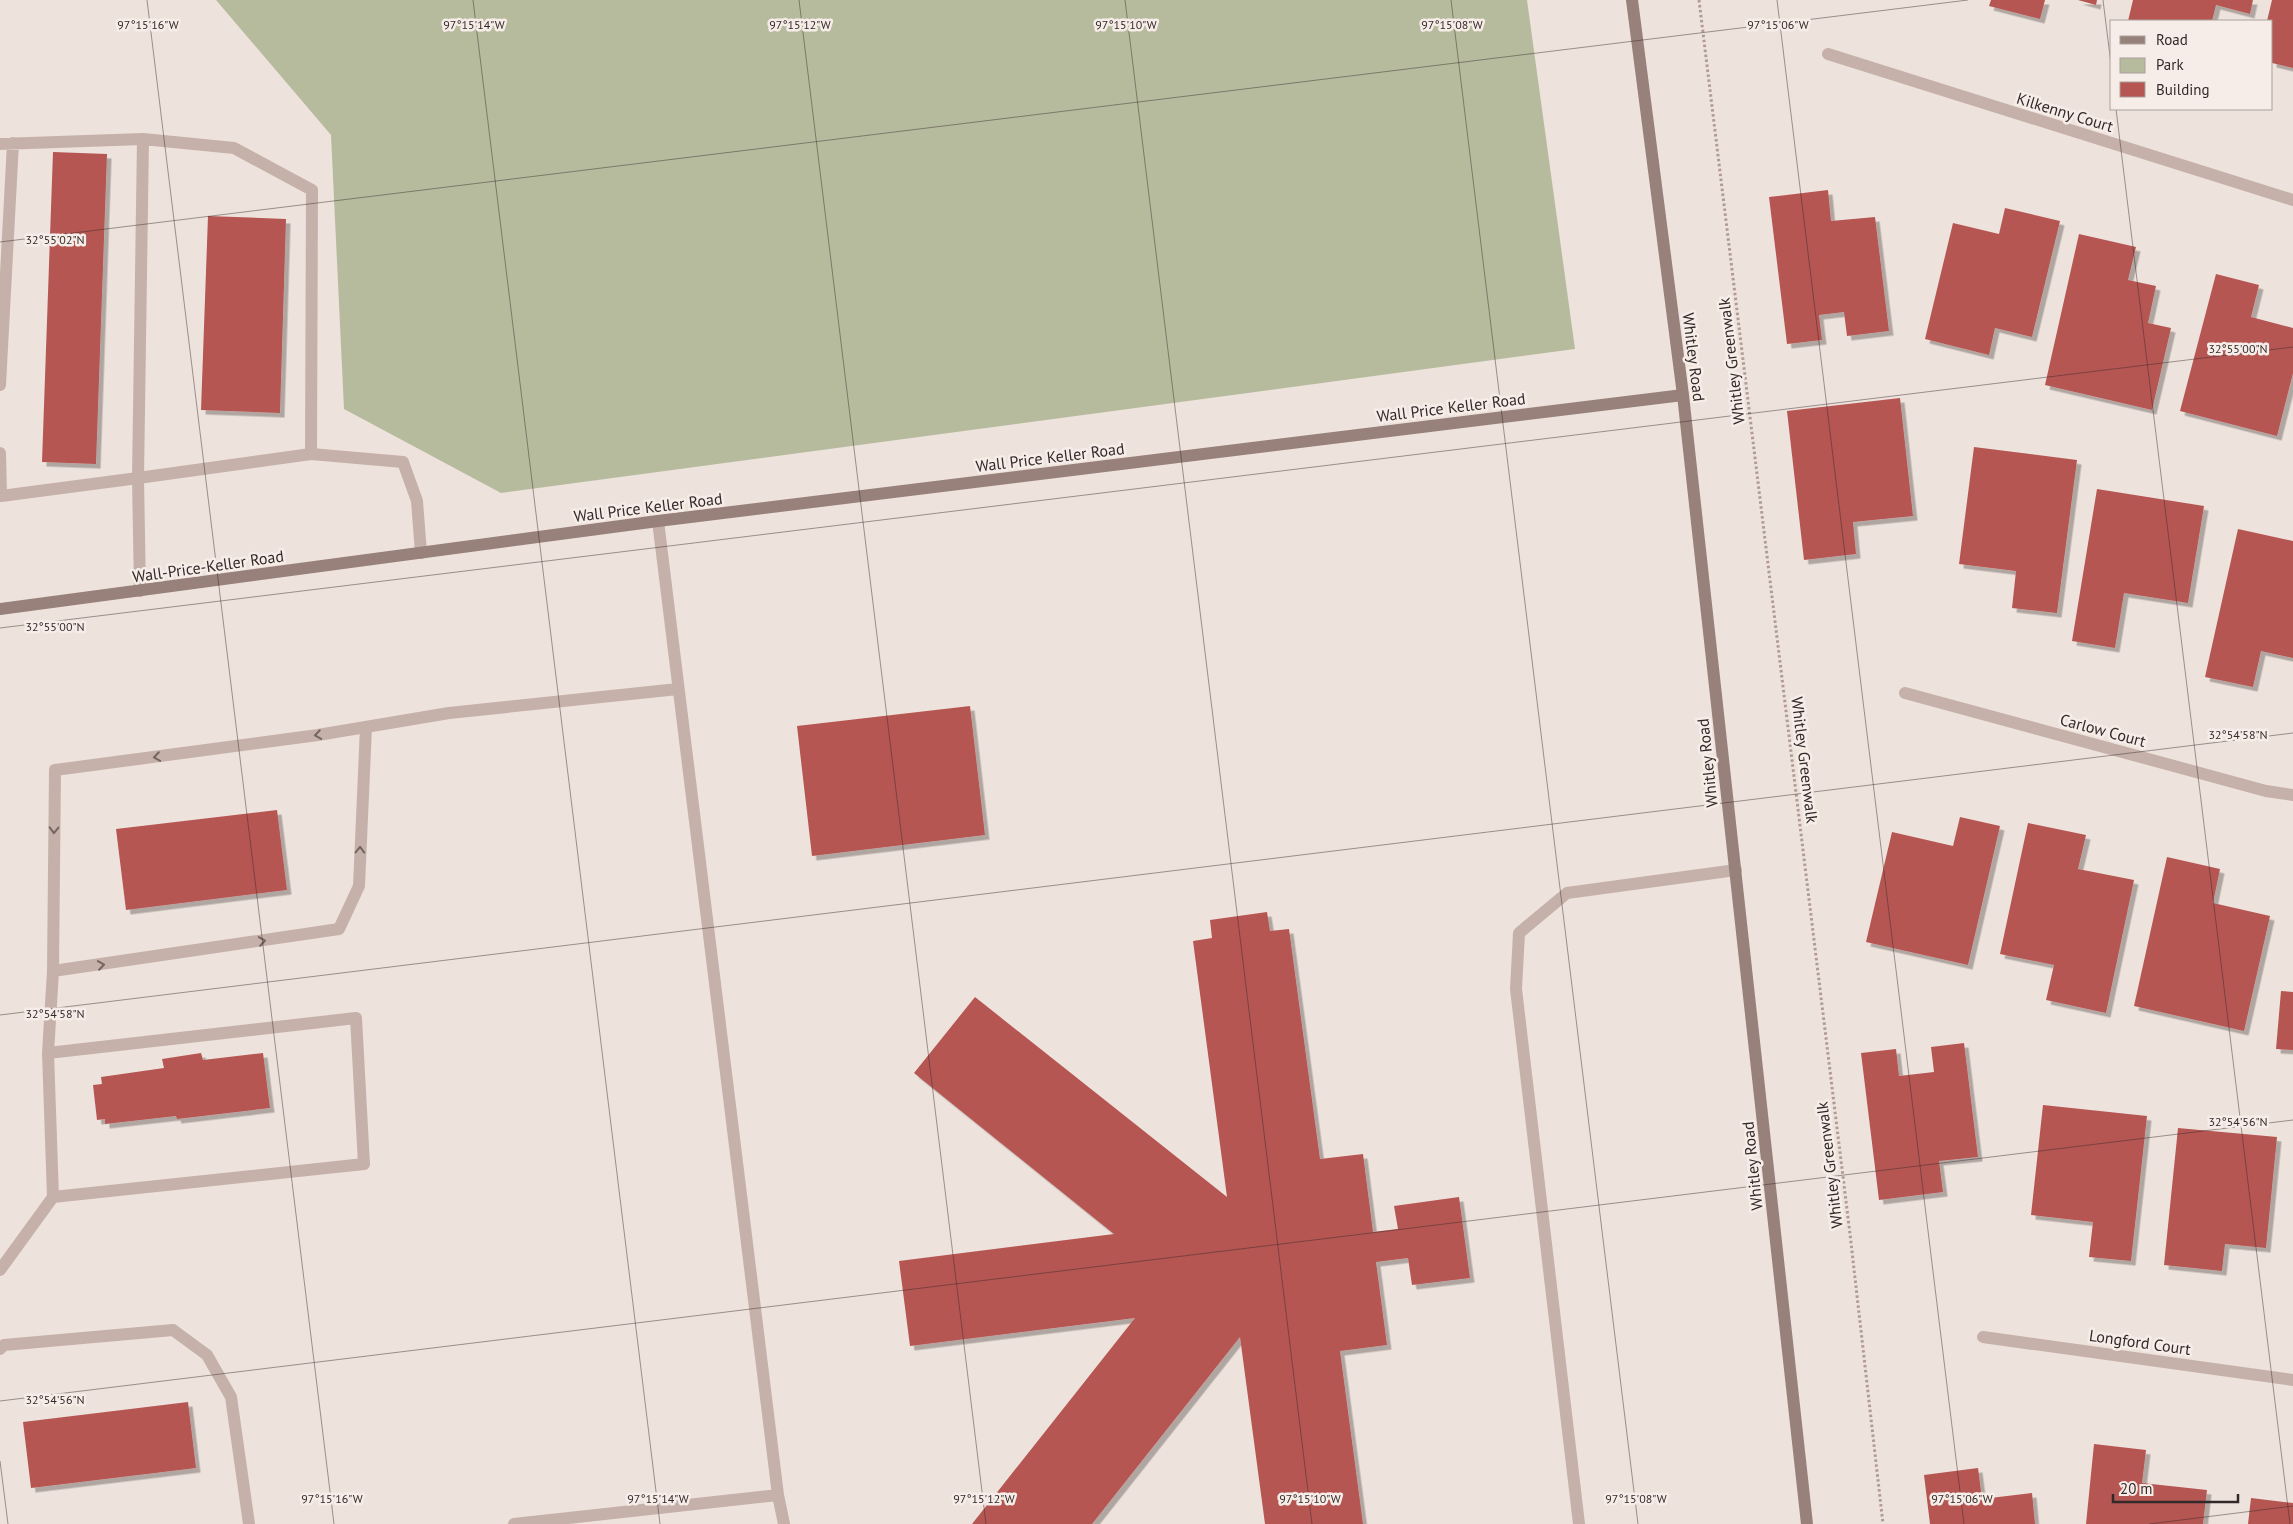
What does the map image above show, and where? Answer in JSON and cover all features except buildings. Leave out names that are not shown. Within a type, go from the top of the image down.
[{"type":"street","name":"Whitley Road","points":[[1632,0],[1682,395],[1807,1524]]},
{"type":"street","name":"Kilkenny Court","points":[[1828,54],[2293,200]]},
{"type":"street","points":[[140,591],[138,478],[144,139]]},
{"type":"street","points":[[0,144],[144,139],[234,148],[312,190],[311,454]]},
{"type":"street","points":[[0,386],[13,144]]},
{"type":"street","name":"Wall Price Keller Road","points":[[421,553],[1682,395]]},
{"type":"street","points":[[0,453],[1,496],[311,454],[403,462],[417,501],[421,553]]},
{"type":"street","points":[[658,522],[778,1495],[784,1524]]},
{"type":"street","name":"Wall-Price-Keller Road","points":[[0,609],[421,553]]},
{"type":"street","points":[[0,1270],[53,1197],[48,1053],[52,972],[55,770],[366,727],[449,713],[678,689]]},
{"type":"street","name":"Carlow Court","points":[[1905,692],[2257,788],[2293,796]]},
{"type":"street","points":[[52,972],[339,929],[359,886],[366,727]]},
{"type":"street","points":[[1579,1524],[1516,990],[1519,933],[1567,893],[1736,870]]},
{"type":"street","points":[[48,1053],[356,1018],[364,1164],[53,1197]]},
{"type":"street","points":[[0,1349],[4,1345],[173,1330],[207,1355],[231,1397],[249,1524]]},
{"type":"street","name":"Longford Court","points":[[1982,1337],[2293,1380]]},
{"type":"street","points":[[514,1524],[778,1495]]},
{"type":"path","name":"Whitley Greenwalk","points":[[1699,0],[1884,1524]]},
{"type":"green space","points":[[216,0],[1527,0],[1575,349],[501,493],[344,409],[331,135]]}]
